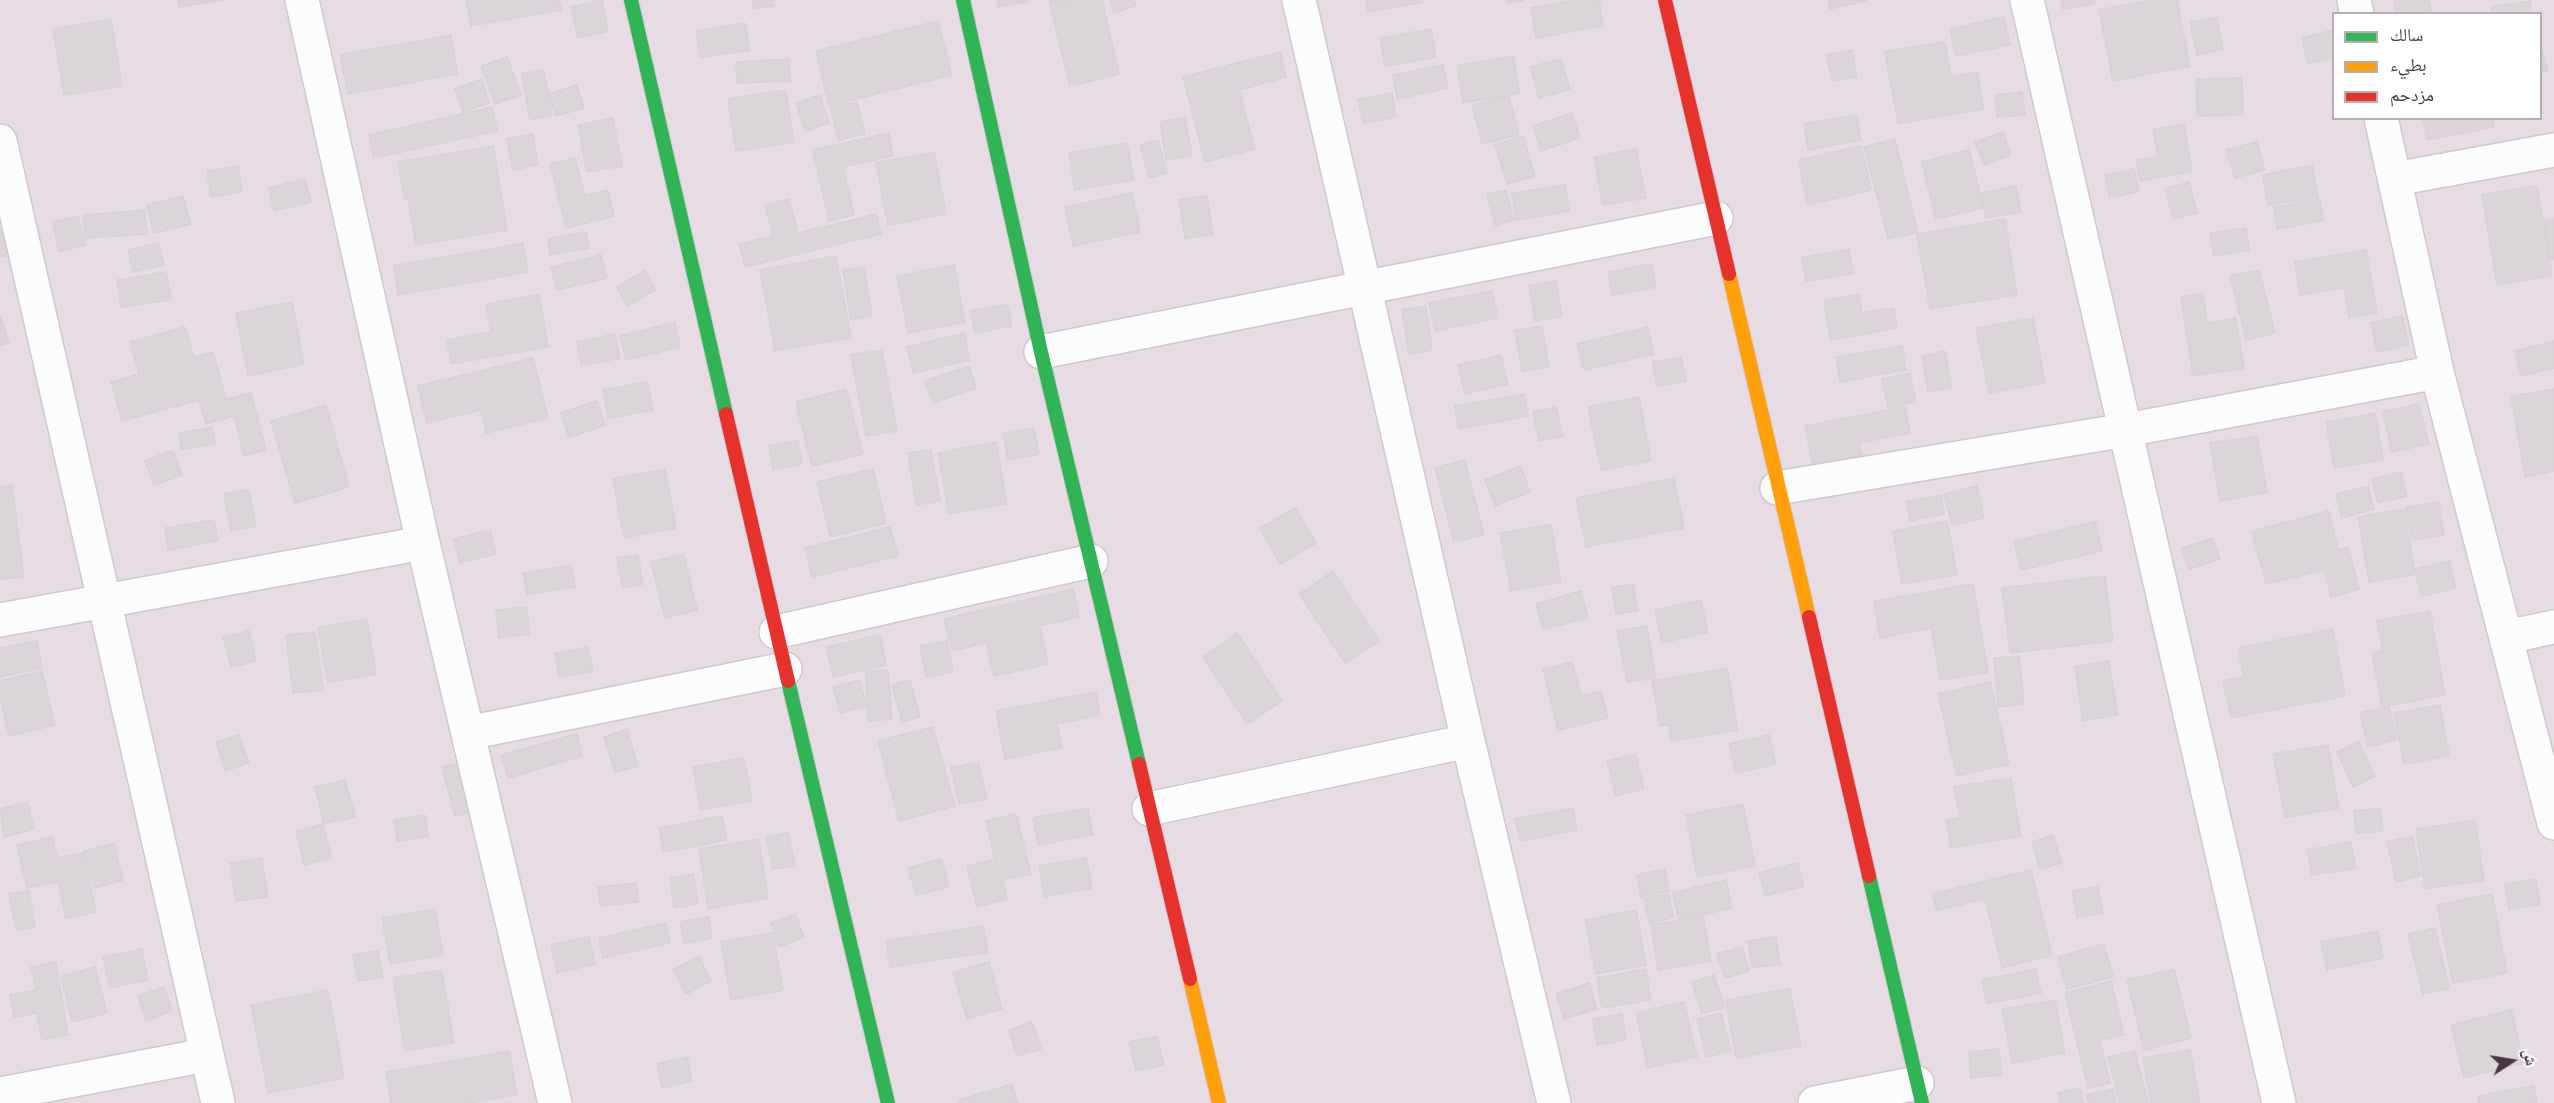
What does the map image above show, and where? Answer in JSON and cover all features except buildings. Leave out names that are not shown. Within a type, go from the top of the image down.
[{"type":"street","points":[[302,0],[423,543],[555,1103]]},
{"type":"street","points":[[632,0],[776,632],[888,1103]]},
{"type":"street","points":[[963,0],[1041,352],[1219,1103]]},
{"type":"street","points":[[1299,0],[1363,287],[1554,1103]]},
{"type":"street","points":[[1665,0],[1919,1093],[1815,1103]]},
{"type":"street","points":[[2027,0],[2279,1103]]},
{"type":"street","points":[[2381,120],[2437,372],[2554,823]]},
{"type":"street","points":[[0,141],[106,600],[218,1103]]},
{"type":"street","points":[[2395,179],[2554,150]]},
{"type":"street","points":[[1041,352],[1716,218]]},
{"type":"street","points":[[1777,488],[2126,430],[2437,372]]},
{"type":"street","points":[[0,620],[423,543]]},
{"type":"street","points":[[776,632],[1091,561]]},
{"type":"street","points":[[2506,637],[2554,627]]},
{"type":"street","points":[[468,733],[785,669]]},
{"type":"street","points":[[1149,809],[1468,741]]},
{"type":"street","points":[[0,1094],[206,1055]]},
{"type":"shaded area","points":[[0,0],[2554,0],[2554,1103],[0,1103]]},
{"type":"traffic: fast","points":[[631,0],[726,414]]},
{"type":"traffic: fast","points":[[963,0],[1041,352],[1139,764]]},
{"type":"traffic: fast","points":[[788,681],[888,1103]]},
{"type":"traffic: fast","points":[[1869,876],[1922,1103]]},
{"type":"traffic: slow","points":[[1729,274],[1809,617]]},
{"type":"traffic: slow","points":[[1190,979],[1219,1103]]},
{"type":"traffic: jam","points":[[1665,0],[1729,274]]},
{"type":"traffic: jam","points":[[726,414],[788,681]]},
{"type":"traffic: jam","points":[[1809,617],[1869,876]]},
{"type":"traffic: jam","points":[[1139,764],[1190,979]]}]
